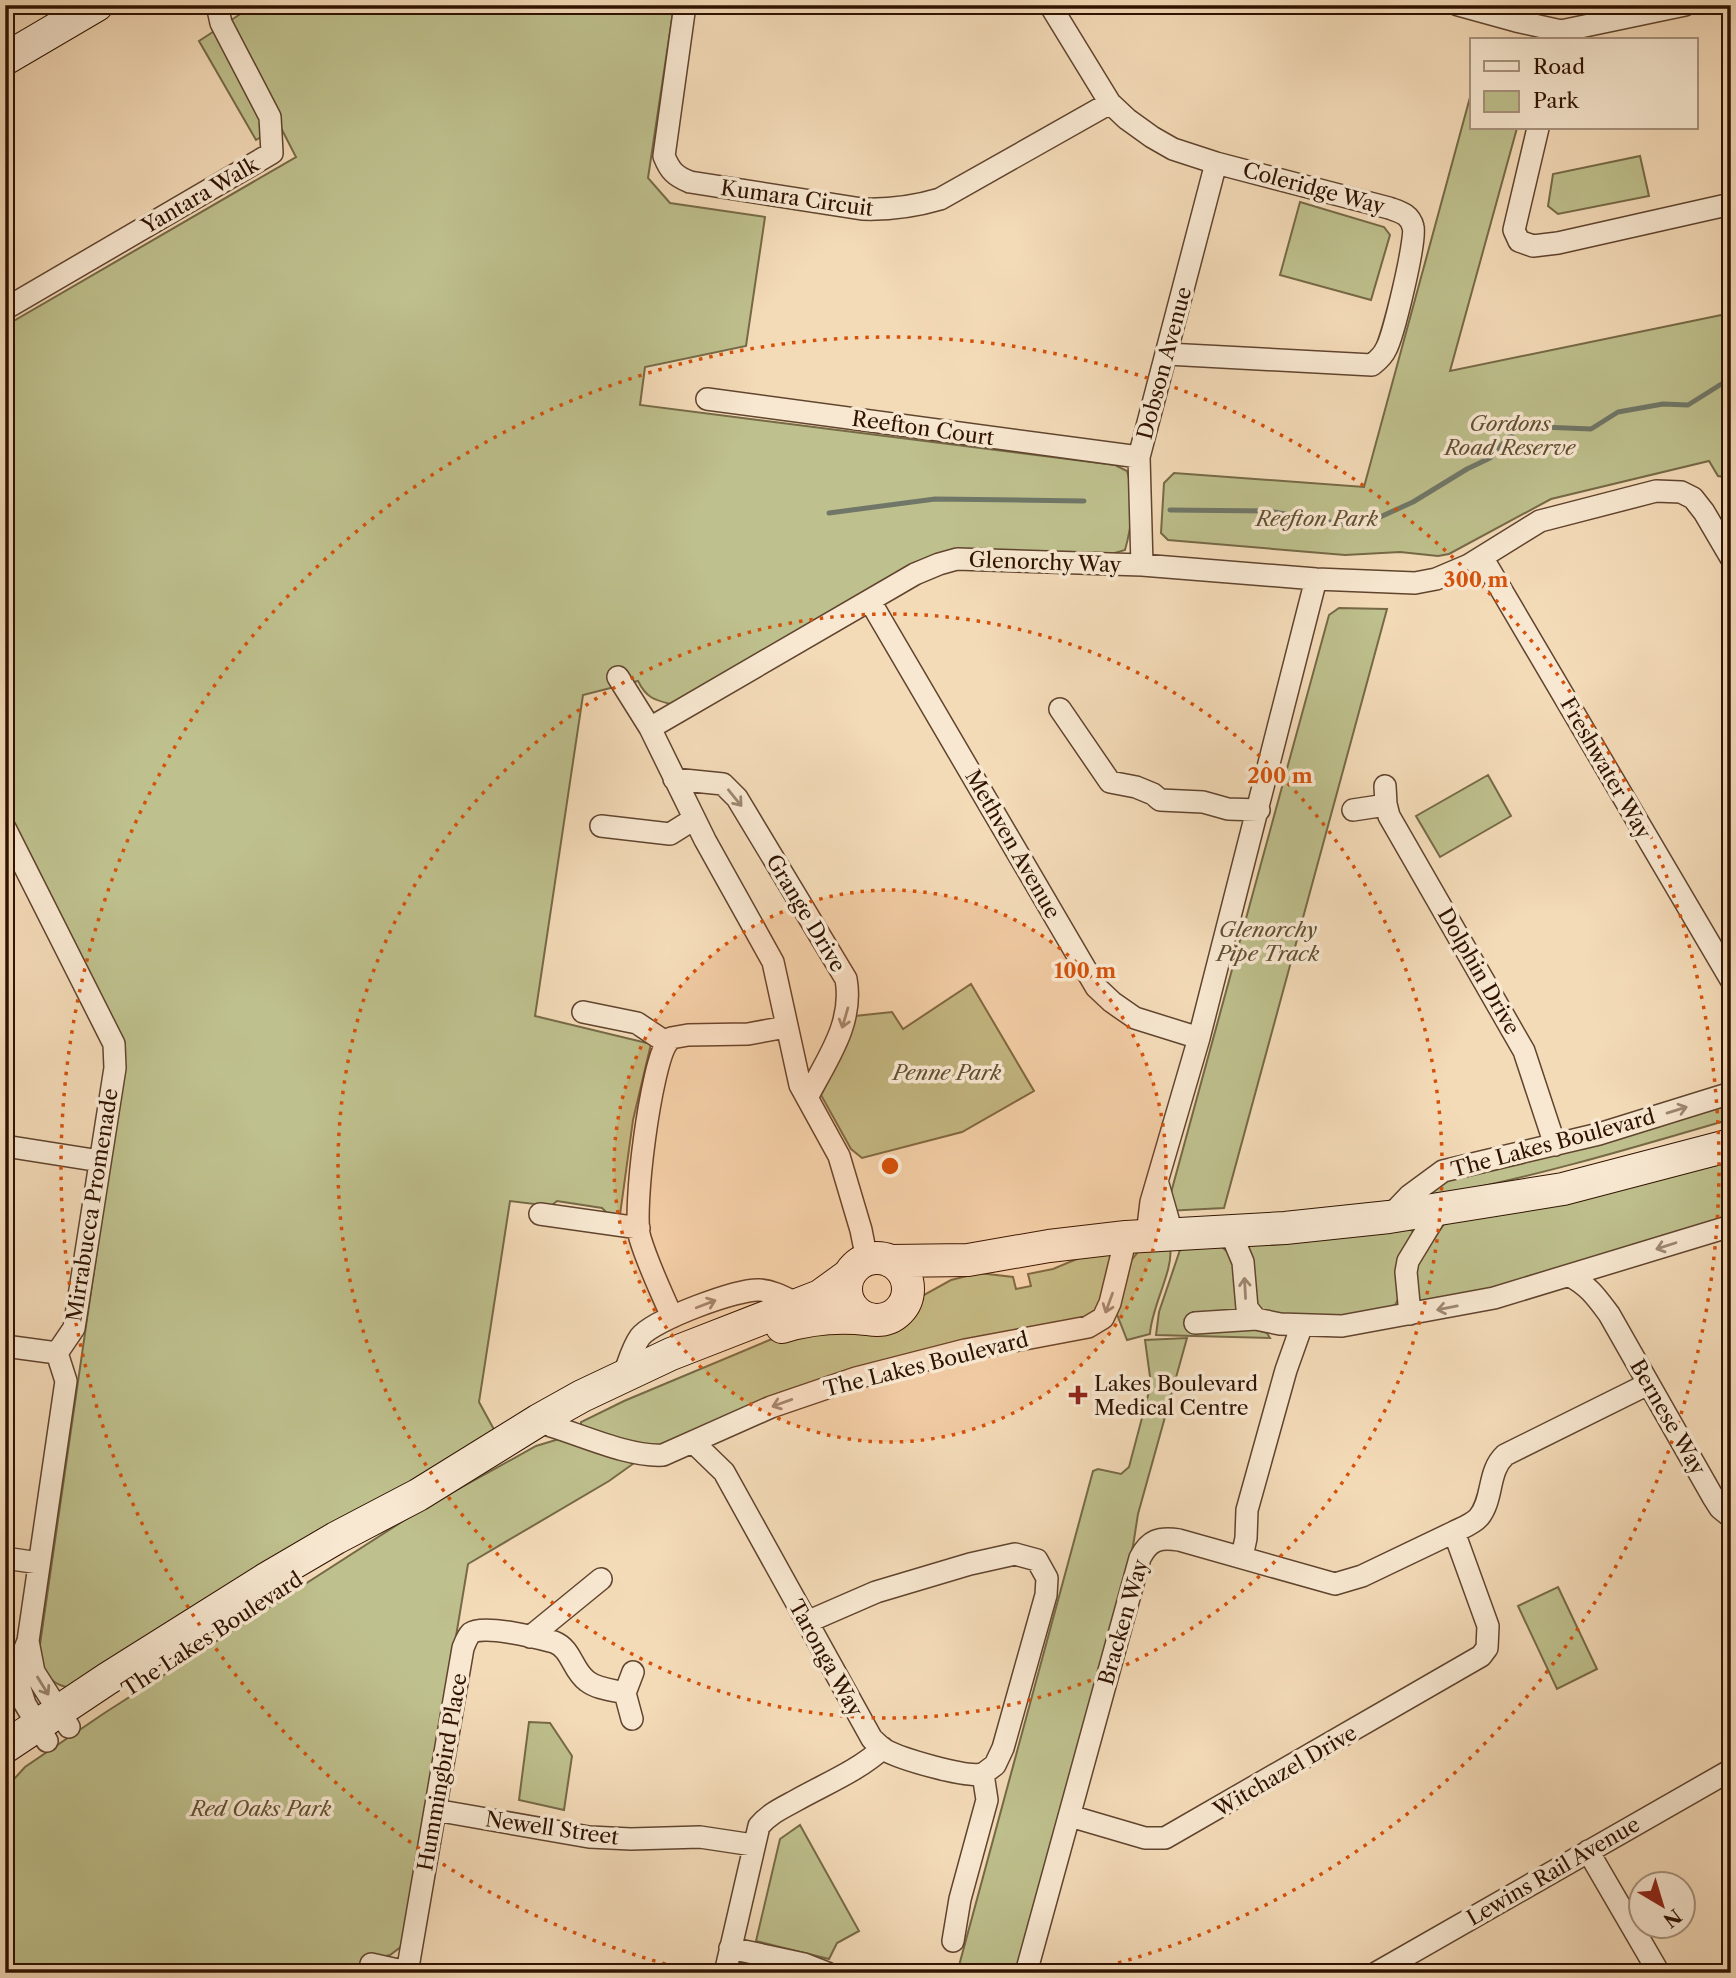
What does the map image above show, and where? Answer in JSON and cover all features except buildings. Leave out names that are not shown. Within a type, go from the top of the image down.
[{"type":"street","points":[[5,59],[97,5]]},
{"type":"street","name":"Yantara Walk","points":[[5,309],[272,153],[271,117],[219,14],[200,5]]},
{"type":"street","name":"Kumara Circuit","points":[[685,5],[664,156],[677,177],[690,182],[862,209],[890,211],[910,208],[940,199],[1110,103]]},
{"type":"street","name":"Coleridge Way","points":[[1051,5],[1110,103],[1152,137],[1173,149],[1216,163],[1405,213],[1413,224],[1415,236],[1411,258],[1388,348],[1371,365],[1167,354]]},
{"type":"street","points":[[1467,6],[1560,36],[1685,5]]},
{"type":"street","points":[[1538,130],[1514,230],[1519,241],[1533,246],[1558,243],[1731,204]]},
{"type":"street","name":"Dobson Avenue","points":[[1142,565],[1139,457],[1216,163]]},
{"type":"street","name":"Reefton Court","points":[[707,399],[1139,457]]},
{"type":"street","name":"Glenorchy Way","points":[[650,728],[915,574],[957,559],[1142,565],[1316,579],[1415,583],[1436,579],[1482,557],[1540,521],[1656,491],[1681,492],[1693,498],[1731,558]]},
{"type":"street","name":"Freshwater Way","points":[[1482,557],[1731,979]]},
{"type":"street","points":[[1148,1235],[1158,1184],[1259,810],[1316,579]]},
{"type":"street","name":"Methven Avenue","points":[[870,601],[1096,987],[1135,1018],[1199,1038]]},
{"type":"street","points":[[618,677],[650,728],[694,819],[773,962],[800,1085],[839,1156],[869,1266]]},
{"type":"street","points":[[1060,709],[1110,782],[1136,787],[1160,800],[1203,802],[1228,809],[1259,810]]},
{"type":"street","name":"Grange Drive","points":[[674,779],[723,784],[737,798],[846,979],[849,997],[846,1020],[808,1097]]},
{"type":"street","name":"Dolphin Drive","points":[[1353,810],[1385,796],[1396,827],[1524,1051],[1555,1146]]},
{"type":"street","points":[[601,826],[670,834],[694,819]]},
{"type":"street","name":"Mirrabucca Promenade","points":[[5,828],[114,1044],[115,1068],[74,1328],[57,1353]]},
{"type":"street","points":[[583,1012],[637,1023],[667,1044]]},
{"type":"street","points":[[672,1317],[639,1236],[637,1205],[658,1064],[671,1038],[688,1035],[748,1034],[786,1027]]},
{"type":"street","name":"The Lakes Boulevard","points":[[1389,1217],[1409,1196],[1443,1171],[1555,1146],[1731,1093]]},
{"type":"street","name":"The Lakes Boulevard","points":[[1499,1199],[1731,1129]]},
{"type":"street","name":"The Lakes Boulevard","points":[[5,1747],[53,1726],[267,1599],[418,1496],[539,1420],[623,1377],[716,1336],[800,1305],[869,1266],[968,1260],[1049,1246],[1148,1235],[1230,1231],[1439,1210],[1589,1183],[1731,1145]]},
{"type":"street","points":[[5,1146],[100,1161]]},
{"type":"street","points":[[1410,1314],[1406,1272],[1408,1261],[1439,1210]]},
{"type":"street","points":[[540,1214],[639,1228]]},
{"type":"street","points":[[1195,1323],[1256,1319],[1280,1324],[1357,1325],[1494,1298],[1731,1226]]},
{"type":"street","points":[[1230,1231],[1243,1262],[1247,1308],[1256,1319]]},
{"type":"street","name":"The Lakes Boulevard","points":[[551,1426],[630,1450],[663,1455],[816,1391],[908,1363],[1088,1327],[1103,1318],[1148,1235]]},
{"type":"street","name":"The Lakes Boulevard","points":[[906,1302],[918,1288],[935,1276],[968,1260]]},
{"type":"street","name":"Bernese Way","points":[[1609,1314],[1605,1280],[1617,1262]]},
{"type":"street","points":[[869,1266],[898,1267],[908,1283],[906,1302],[894,1316],[876,1321],[867,1319],[850,1306],[846,1286],[869,1266]]},
{"type":"street","name":"Bernese Way","points":[[1570,1276],[1584,1283],[1609,1314],[1713,1497],[1720,1508],[1731,1517]]},
{"type":"street","points":[[623,1377],[640,1337],[650,1328],[672,1317],[742,1291],[772,1292],[800,1305]]},
{"type":"street","name":"The Lakes Boulevard","points":[[473,1463],[638,1385],[768,1331],[829,1317],[867,1319]]},
{"type":"street","points":[[1280,1324],[1286,1370]]},
{"type":"street","points":[[1234,1555],[1246,1538],[1247,1510],[1286,1370],[1302,1325]]},
{"type":"street","points":[[5,1346],[57,1353],[66,1381],[28,1641],[18,1666],[17,1679],[25,1704],[53,1726]]},
{"type":"street","name":"Bracken Way","points":[[1026,1973],[1144,1549],[1155,1540],[1166,1538],[1335,1584],[1343,1583],[1454,1532],[1478,1518],[1486,1502],[1494,1471],[1505,1455],[1648,1384]]},
{"type":"street","name":"Taronga Way","points":[[719,1430],[724,1472]]},
{"type":"street","name":"Taronga Way","points":[[693,1442],[724,1472],[878,1744]]},
{"type":"street","name":"Witchazel Drive","points":[[1070,1816],[1144,1838],[1165,1838],[1481,1656],[1487,1648],[1488,1626],[1454,1532]]},
{"type":"street","points":[[724,1973],[753,1844],[760,1826],[771,1814],[843,1774],[866,1749],[878,1744],[908,1759],[957,1772],[983,1774],[995,1765],[1003,1748],[1046,1595],[1047,1578],[1037,1560],[1015,1554],[958,1567],[876,1592],[807,1622]]},
{"type":"street","points":[[5,1558],[39,1563]]},
{"type":"street","points":[[530,1637],[601,1579]]},
{"type":"street","name":"Hummingbird Place","points":[[371,1964],[407,1972],[466,1639],[471,1633],[478,1631],[554,1642],[563,1647],[586,1681],[625,1693]]},
{"type":"street","points":[[632,1718],[625,1693],[633,1672]]},
{"type":"street","name":"The Lakes Boulevard","points":[[5,1769],[53,1726]]},
{"type":"street","name":"Lewins Rail Avenue","points":[[1382,1971],[1731,1770]]},
{"type":"street","points":[[953,1941],[960,1899],[987,1800],[983,1774]]},
{"type":"street","name":"Newell Street","points":[[435,1810],[589,1838],[700,1837],[753,1844]]},
{"type":"street","points":[[1588,1851],[1659,1973]]},
{"type":"street","points":[[730,1948],[804,1964],[827,1973]]},
{"type":"green space","points":[[242,5],[674,5],[648,178],[670,203],[765,217],[746,346],[645,367],[640,405],[1115,465],[1127,471],[1132,500],[1131,521],[1125,550],[1105,556],[952,551],[913,563],[674,705],[652,698],[638,681],[583,695],[535,1016],[651,1044],[633,1120],[620,1215],[608,1214],[602,1208],[557,1201],[551,1206],[510,1201],[479,1402],[497,1435],[73,1688],[60,1685],[51,1679],[38,1658],[107,1181],[116,1026],[5,807],[5,326],[296,157],[280,126],[256,140],[199,41],[245,11]]},
{"type":"green space","points":[[1470,97],[1470,130],[1516,130],[1450,371],[1731,313],[1731,478],[1718,476],[1709,461],[1551,499],[1449,554],[1438,556],[1400,552],[1345,555],[1168,540],[1161,533],[1164,483],[1174,473],[1364,487]]},
{"type":"green space","points":[[1640,156],[1649,196],[1558,214],[1548,206],[1553,174]]},
{"type":"green space","points":[[1300,202],[1384,227],[1390,235],[1371,300],[1280,275]]},
{"type":"green space","name":"Glenorchy Pipe Track","points":[[1339,608],[1387,609],[1224,1208],[1166,1211],[1329,615]]},
{"type":"green space","points":[[1488,775],[1511,816],[1440,857],[1416,816]]},
{"type":"green space","name":"Penne Park","points":[[971,984],[1034,1091],[962,1132],[862,1158],[851,1149],[821,1095],[841,1056],[855,1016],[892,1012],[903,1029]]},
{"type":"green space","points":[[1731,1101],[1731,1119],[1540,1173],[1424,1198],[1441,1180]]},
{"type":"green space","points":[[1731,1155],[1731,1218],[1540,1278],[1421,1303],[1419,1300],[1415,1280],[1416,1265],[1444,1224]]},
{"type":"green space","points":[[1409,1229],[1414,1232],[1400,1296],[1394,1307],[1355,1317],[1269,1315],[1258,1308],[1248,1245]]},
{"type":"green space","points":[[1181,1247],[1222,1247],[1232,1256],[1239,1313],[1193,1312],[1191,1328],[1256,1330],[1267,1333],[1270,1338],[1156,1335],[1159,1312]]},
{"type":"green space","points":[[1170,1248],[1169,1267],[1150,1334],[1127,1340],[1116,1312],[1130,1262],[1138,1252]]},
{"type":"green space","points":[[1112,1254],[1102,1303],[1092,1316],[670,1444],[644,1447],[581,1425],[581,1422],[624,1401],[772,1339],[793,1333],[887,1326],[899,1320],[922,1296],[951,1280],[979,1273],[1013,1277],[1016,1289],[1031,1286],[1028,1274],[1053,1269],[1084,1256]]},
{"type":"green space","points":[[1187,1338],[1016,1973],[957,1973],[1093,1471],[1098,1469],[1121,1474],[1129,1467],[1151,1384],[1145,1340]]},
{"type":"green space","name":"Red Oaks Park","points":[[559,1439],[637,1461],[609,1481],[468,1564],[406,1937],[402,1946],[390,1955],[382,1957],[369,1973],[5,1973],[5,1789],[25,1767],[417,1512],[536,1446]]},
{"type":"green space","points":[[1558,1587],[1597,1669],[1557,1689],[1518,1606]]},
{"type":"green space","points":[[529,1722],[550,1723],[572,1756],[564,1810],[519,1800]]},
{"type":"green space","points":[[800,1825],[859,1931],[837,1943],[829,1959],[756,1941],[780,1839]]},
{"type":"waterway","points":[[1170,510],[1268,511],[1358,527],[1413,502],[1490,458],[1519,426],[1591,429],[1618,412],[1663,404],[1688,405],[1731,378]]},
{"type":"waterway","points":[[829,513],[935,499],[1084,501]]},
{"type":"place","name":"Lakes Boulevard Medical Centre","points":[[1078,1395]]},
{"type":"park label","name":"Gordons Road Reserve","points":[[1510,435]]},
{"type":"park label","name":"Reefton Park","points":[[1317,518]]}]
